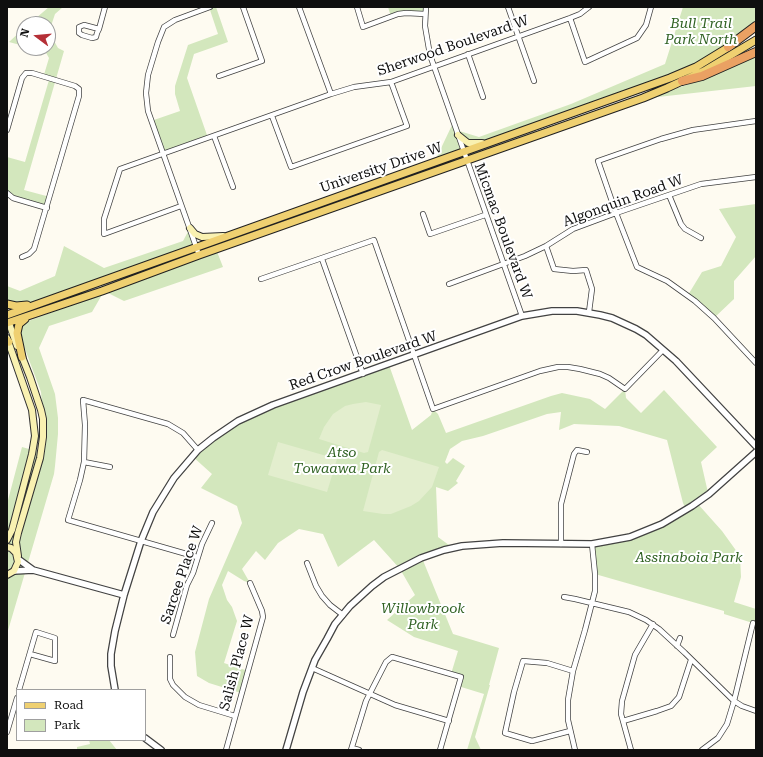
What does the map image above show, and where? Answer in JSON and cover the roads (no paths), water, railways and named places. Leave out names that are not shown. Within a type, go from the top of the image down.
[{"type":"highway","points":[[728,47],[756,26]]},
{"type":"highway","points":[[682,81],[702,76],[756,52]]},
{"type":"main road","name":"University Drive W","points":[[7,319],[41,303],[495,142],[670,78],[696,66],[756,31]]},
{"type":"main road","name":"University Drive W","points":[[7,319],[32,315],[643,98],[682,81],[728,58],[756,40]]},
{"type":"main road","points":[[458,135],[464,141],[471,144],[495,142]]},
{"type":"main road","points":[[190,228],[195,234],[202,237],[230,235]]},
{"type":"main road","points":[[7,304],[16,306],[41,303]]},
{"type":"main road","points":[[22,357],[17,340],[17,328],[23,321],[32,315]]},
{"type":"main road","points":[[7,319],[41,410],[44,437],[40,458],[16,542],[18,566],[7,578]]},
{"type":"main road","points":[[7,540],[12,530],[32,454],[35,436],[32,410],[8,340]]},
{"type":"main road","points":[[7,546],[14,550],[18,557]]},
{"type":"street","points":[[99,29],[105,7]]},
{"type":"street","points":[[199,255],[163,154],[146,102],[146,93],[148,76],[164,27],[169,23],[209,7]]},
{"type":"street","points":[[218,76],[262,62],[243,7]]},
{"type":"street","points":[[299,7],[331,94]]},
{"type":"street","points":[[357,7],[364,27],[398,14],[425,14]]},
{"type":"street","name":"Micmac Boulevard W","points":[[426,7],[427,46],[433,66],[522,316]]},
{"type":"street","points":[[508,7],[534,81]]},
{"type":"street","name":"Sherwood Boulevard W","points":[[181,206],[104,234],[104,219],[120,169],[331,94],[354,87],[391,82],[570,18],[580,14],[589,7]]},
{"type":"street","points":[[570,18],[585,62],[637,38],[646,25],[651,7]]},
{"type":"street","points":[[468,54],[483,97]]},
{"type":"street","points":[[7,130],[22,78],[26,73],[32,73],[75,86],[79,89],[79,96],[34,249],[29,254],[22,257]]},
{"type":"street","points":[[272,116],[291,167],[406,126],[391,82]]},
{"type":"street","points":[[756,121],[693,130],[661,139],[598,161],[636,267],[668,281],[695,301],[714,318],[756,363]]},
{"type":"street","points":[[214,136],[233,187]]},
{"type":"street","name":"Algonquin Road W","points":[[449,284],[546,246],[573,229],[616,213],[707,183],[756,177]]},
{"type":"street","points":[[7,193],[13,198],[46,208]]},
{"type":"street","points":[[669,195],[681,224],[685,229],[701,238]]},
{"type":"street","points":[[423,214],[430,234],[485,215]]},
{"type":"street","points":[[261,279],[374,240],[434,409],[540,371],[558,367],[580,368],[600,374],[609,378],[625,389],[664,350]]},
{"type":"street","points":[[546,246],[554,269],[573,271],[586,270],[592,289],[589,312]]},
{"type":"street","points":[[322,259],[362,374]]},
{"type":"street","name":"Red Crow Boulevard W","points":[[115,689],[112,676],[111,654],[115,631],[124,595],[141,540],[153,512],[181,468],[198,450],[224,430],[260,410],[415,356],[522,316],[552,311],[577,311],[589,312],[612,318],[646,335],[676,361],[756,446]]},
{"type":"street","points":[[197,557],[68,520],[84,462],[85,439],[83,400],[168,424],[183,433],[198,450]]},
{"type":"street","points":[[561,544],[561,504],[574,454],[577,450],[587,452]]},
{"type":"street","points":[[286,750],[298,707],[312,668],[326,639],[350,606],[384,577],[432,554],[453,548],[480,544],[592,544],[630,537],[662,524],[709,494],[756,452]]},
{"type":"street","points":[[84,462],[110,467]]},
{"type":"street","name":"Sarcee Place W","points":[[173,635],[204,536],[212,523]]},
{"type":"street","points":[[575,750],[567,710],[573,671],[595,591],[596,574],[592,544]]},
{"type":"street","points":[[18,557],[33,570]]},
{"type":"street","points":[[307,564],[322,596],[343,614]]},
{"type":"street","points":[[11,573],[33,570],[124,595]]},
{"type":"street","name":"Salish Place W","points":[[226,750],[262,617],[262,611],[250,583]]},
{"type":"street","points":[[564,597],[629,612],[654,624],[734,701],[742,706],[756,711]]},
{"type":"street","points":[[702,750],[718,738],[727,724],[753,623]]},
{"type":"street","points":[[631,750],[621,714],[622,701],[632,662],[639,647],[654,624]]},
{"type":"street","points":[[19,689],[36,632],[55,638],[55,661],[30,654]]},
{"type":"street","points":[[677,646],[680,638]]},
{"type":"street","points":[[170,657],[170,679],[185,698],[199,705],[235,716]]},
{"type":"street","points":[[359,750],[351,749],[363,709],[369,694],[386,662],[392,657],[461,677],[440,750]]},
{"type":"street","points":[[623,720],[671,706],[679,697],[691,660]]},
{"type":"street","points":[[570,731],[532,741],[505,733],[514,692],[523,661],[548,663],[573,671]]},
{"type":"street","points":[[312,668],[395,705],[449,721]]},
{"type":"street","points":[[7,732],[16,708]]},
{"type":"street","points":[[146,739],[160,750]]},
{"type":"park label","name":"Bull Trail Park North","points":[[701,32]]},
{"type":"park label","name":"Atso Towaawa Park","points":[[342,462]]},
{"type":"park label","name":"Assinaboia Park","points":[[689,558]]},
{"type":"park label","name":"Willowbrook Park","points":[[423,618]]}]
